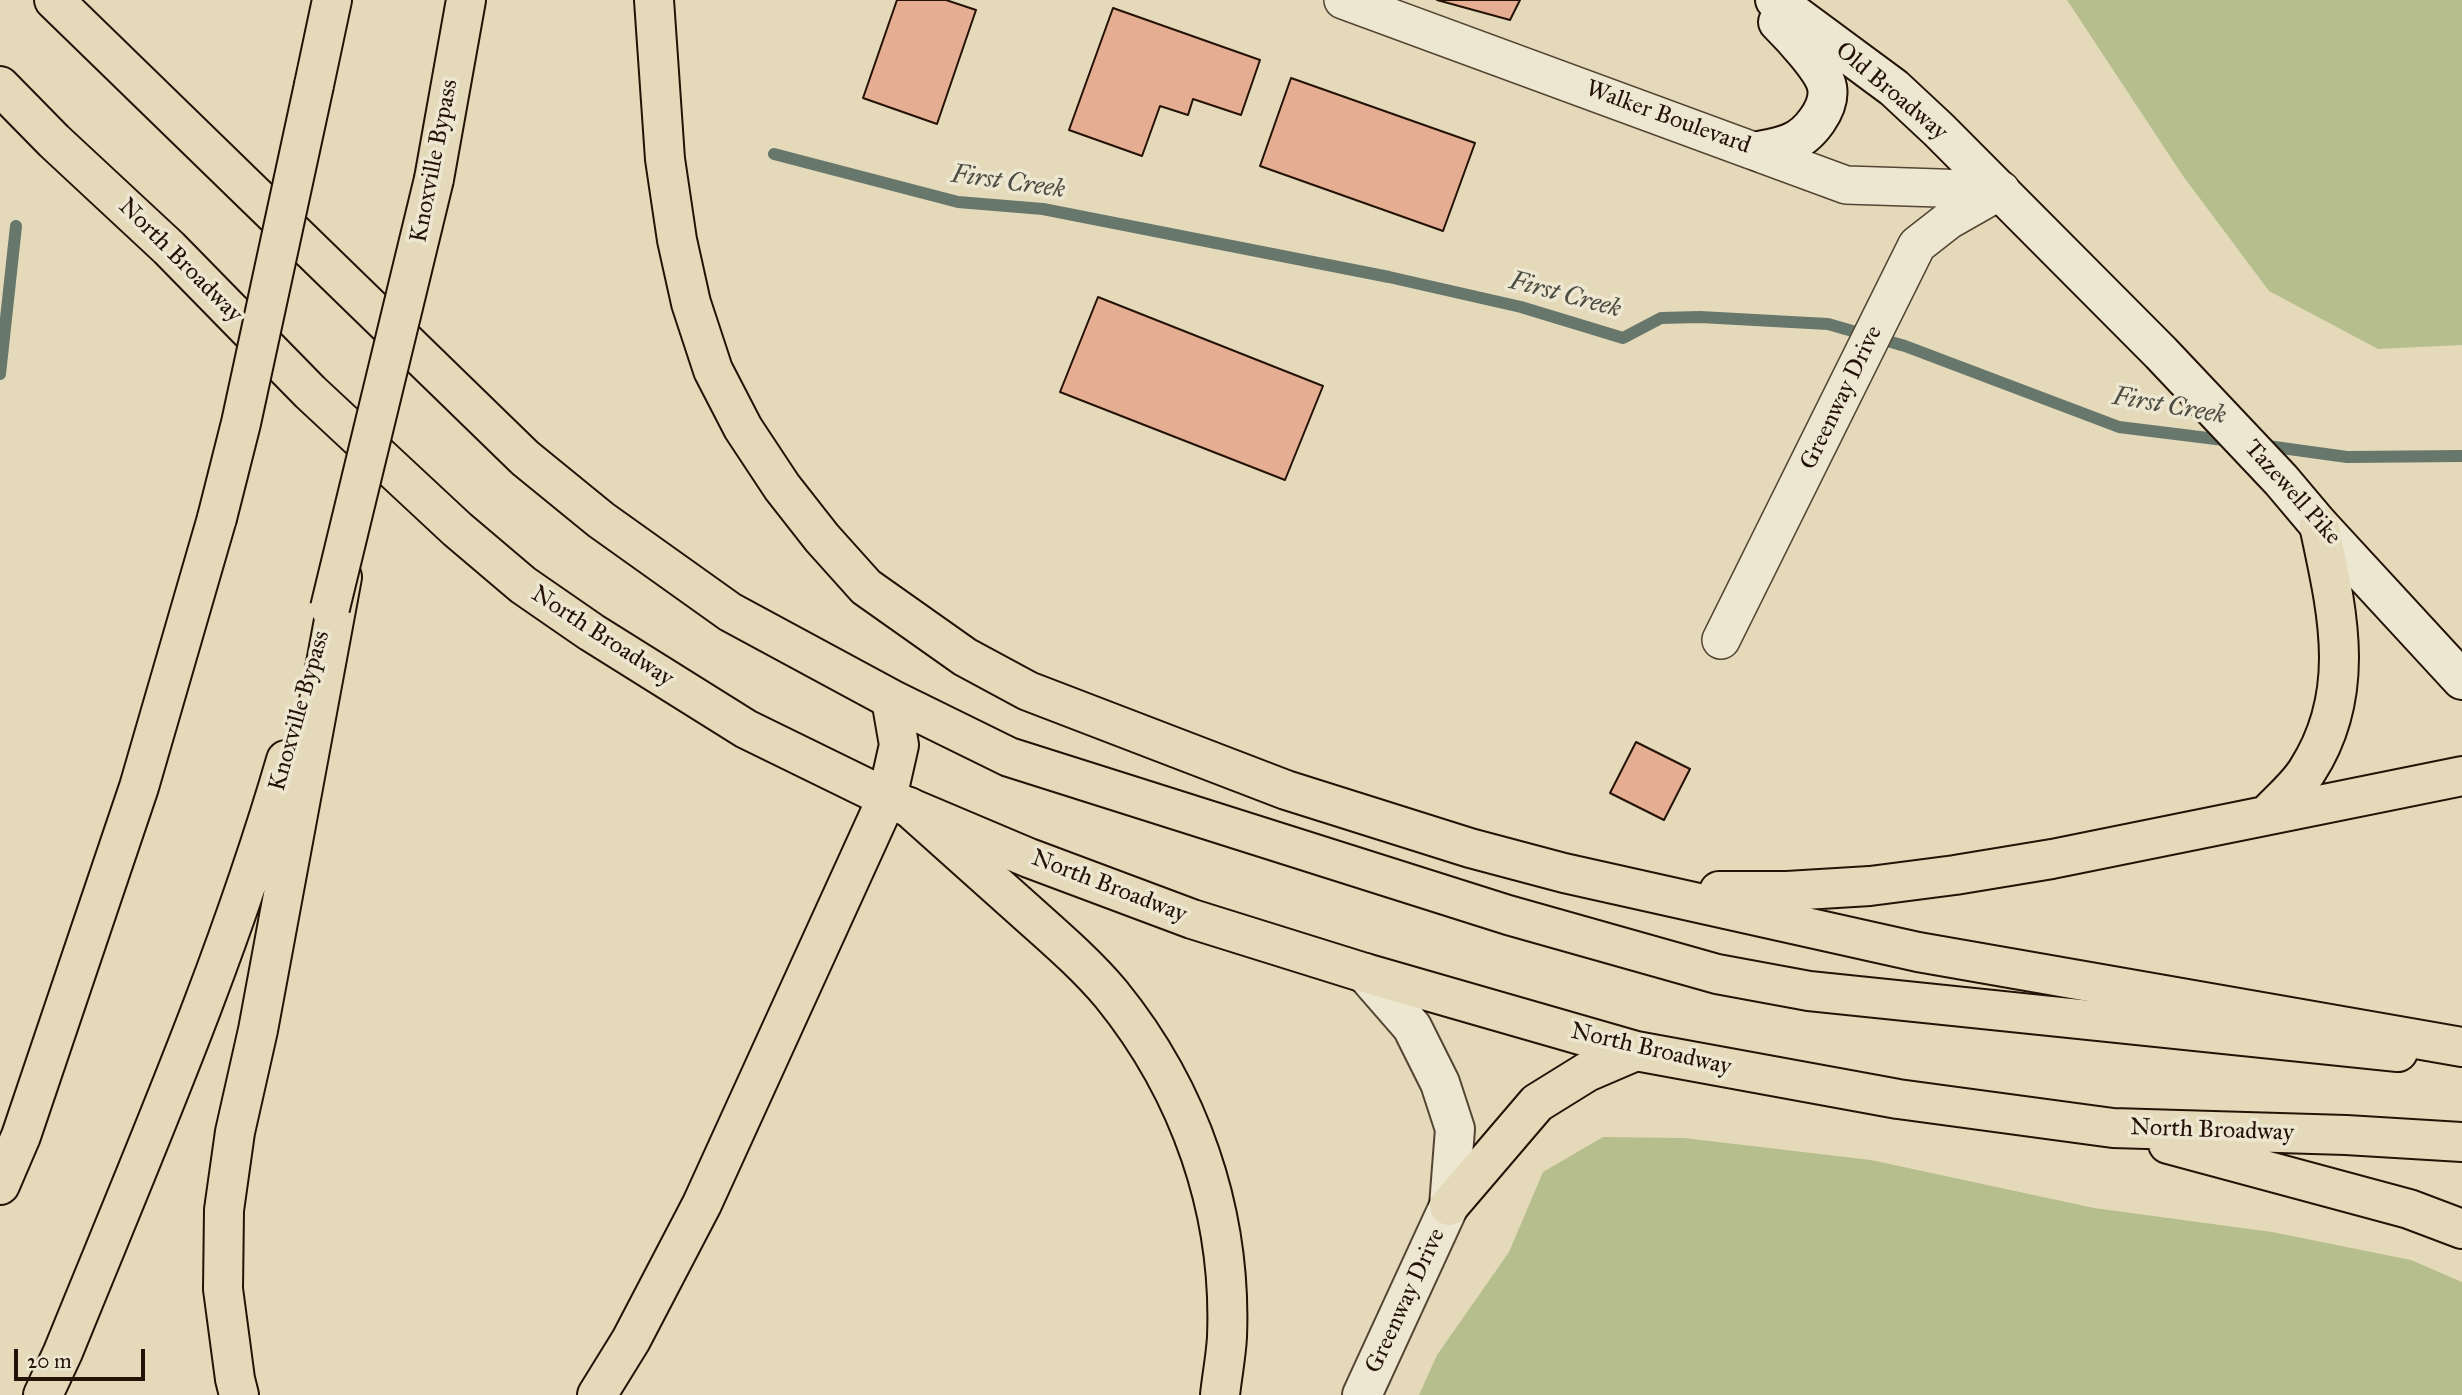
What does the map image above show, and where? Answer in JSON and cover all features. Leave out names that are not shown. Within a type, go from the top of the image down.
[{"type":"main road","points":[[54,0],[526,458],[601,520],[730,612],[891,699],[1009,758],[1508,915],[1717,974],[1823,993],[2462,1058]]},
{"type":"main road","points":[[0,1185],[20,1136],[139,787],[217,518],[264,318],[332,0]]},
{"type":"main road","name":"Knoxville Bypass","points":[[43,1395],[63,1352],[205,1002],[271,811],[330,608],[355,510],[433,179],[466,0]]},
{"type":"main road","points":[[654,0],[665,159],[677,240],[691,303],[713,370],[743,428],[782,487],[822,538],[866,587],[965,657],[1028,691],[1286,790],[1470,848],[1564,873],[1918,952],[2462,1047]]},
{"type":"main road","points":[[1758,0],[1805,50],[1827,86],[1826,103],[1806,133],[1792,143],[1759,151]]},
{"type":"main road","name":"Old Broadway","points":[[1775,0],[1894,88],[2001,190]]},
{"type":"main road","name":"North Broadway","points":[[0,86],[54,141],[169,248],[310,392],[457,529],[523,585],[591,632],[747,729],[898,802],[1029,858],[1192,919],[1365,973],[1636,1051],[1898,1099],[2113,1128],[2346,1135],[2462,1142]]},
{"type":"main road","name":"Tazewell Pike","points":[[2001,190],[2281,480],[2462,680]]},
{"type":"main road","points":[[239,1395],[223,1289],[224,1210],[235,1132],[258,1030],[355,510]]},
{"type":"main road","points":[[2267,815],[2306,773],[2324,741],[2334,712],[2339,667],[2338,617],[2319,524]]},
{"type":"main road","points":[[597,1395],[631,1340],[702,1204],[898,802],[899,745],[891,699]]},
{"type":"main road","points":[[1650,891],[1787,891],[1870,886],[2052,859],[2462,776]]},
{"type":"main road","points":[[898,802],[1067,948],[1110,993],[1147,1042],[1178,1097],[1202,1154],[1217,1214],[1226,1276],[1227,1338],[1220,1395]]},
{"type":"main road","points":[[1365,973],[1412,1027],[1440,1083],[1455,1129],[1449,1206]]},
{"type":"main road","points":[[1449,1206],[1537,1103],[1587,1072],[1636,1051]]},
{"type":"main road","points":[[2113,1128],[2409,1209],[2462,1229]]},
{"type":"main road","name":"Greenway Drive","points":[[1363,1395],[1449,1206]]},
{"type":"street","name":"Walker Boulevard","points":[[1343,0],[1846,185],[2001,190]]},
{"type":"street","name":"Greenway Drive","points":[[1721,640],[1917,245],[1949,220],[2001,190]]},
{"type":"green space","points":[[2067,0],[2462,0],[2462,345],[2378,349],[2269,291],[2183,176]]},
{"type":"green space","points":[[1603,1137],[1684,1138],[1871,1160],[2094,1208],[2272,1232],[2411,1260],[2462,1282],[2462,1395],[1419,1395],[1437,1355],[1509,1252],[1543,1172]]},
{"type":"building","points":[[897,0],[946,0],[976,10],[937,124],[863,98]]},
{"type":"building","points":[[1437,0],[1520,0],[1510,20]]},
{"type":"building","points":[[1113,8],[1260,60],[1241,115],[1193,99],[1188,115],[1160,106],[1142,156],[1069,130]]},
{"type":"building","points":[[1291,78],[1475,143],[1443,231],[1260,166]]},
{"type":"building","points":[[1098,297],[1323,386],[1285,480],[1060,392]]},
{"type":"building","points":[[1636,742],[1690,769],[1664,820],[1610,793]]},
{"type":"waterway","name":"First Creek","points":[[774,154],[958,202],[1043,209],[1389,277],[1521,307],[1623,338],[1661,318],[1700,317],[1828,324],[1905,346],[2119,427],[2232,441]]},
{"type":"waterway","points":[[0,374],[16,226]]},
{"type":"waterway","name":"First Creek","points":[[2260,445],[2347,457],[2462,456]]}]
